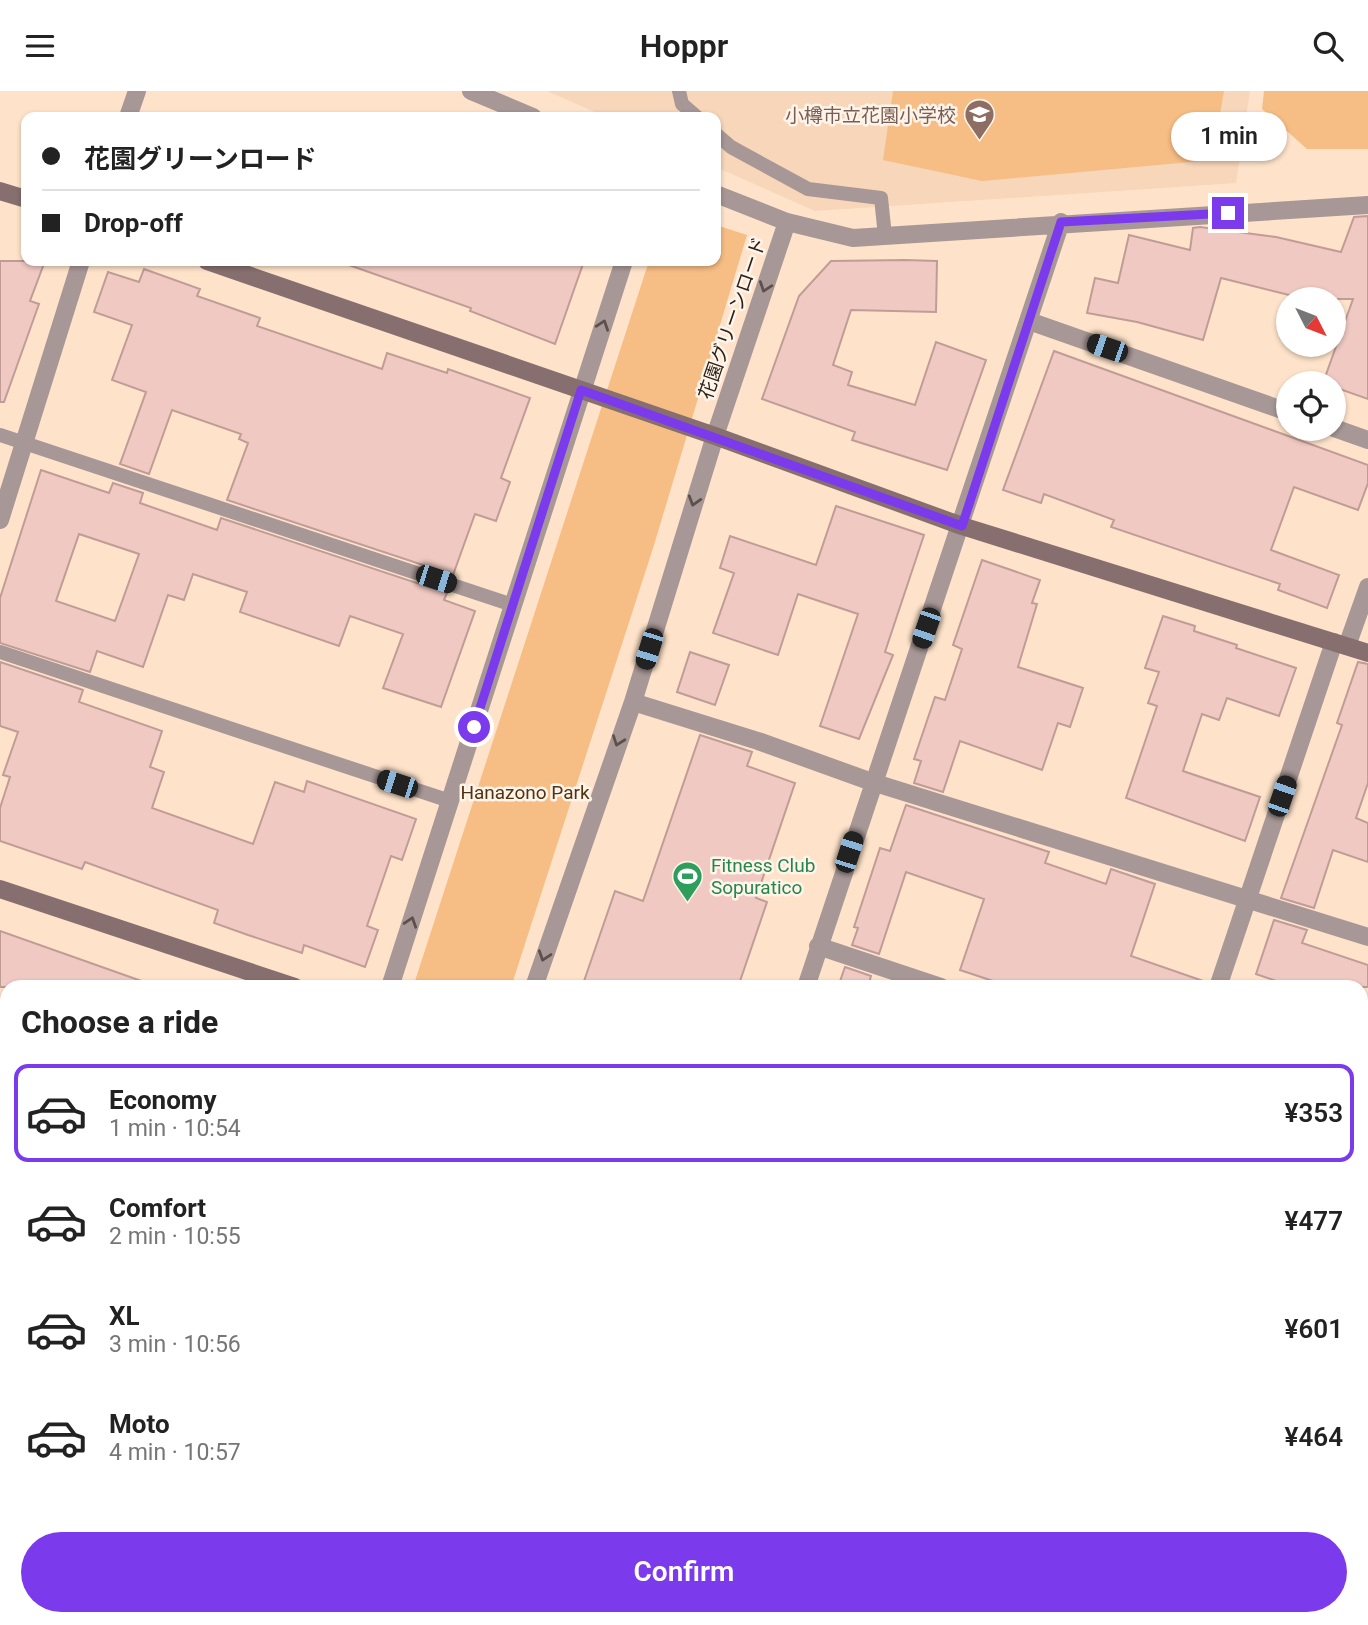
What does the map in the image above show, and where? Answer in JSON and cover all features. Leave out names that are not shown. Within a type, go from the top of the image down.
[{"type":"street","points":[[130,112],[137,91]]},
{"type":"street","points":[[471,91],[521,112]]},
{"type":"street","points":[[0,191],[21,197]]},
{"type":"street","points":[[721,196],[787,222],[853,238],[1005,230],[1061,222],[1368,205]]},
{"type":"street","name":"花園グリーンロード","points":[[536,980],[633,702],[715,436],[787,222]]},
{"type":"street","points":[[808,980],[872,782],[962,526],[1061,222]]},
{"type":"street","points":[[0,520],[80,266]]},
{"type":"street","points":[[221,266],[715,436],[962,526],[1368,653]]},
{"type":"street","points":[[392,980],[622,266]]},
{"type":"street","points":[[1030,321],[1276,408]]},
{"type":"street","points":[[1346,432],[1368,440]]},
{"type":"street","points":[[1220,980],[1247,898],[1341,644],[1368,587]]},
{"type":"street","points":[[633,702],[758,741],[872,782],[1368,937]]},
{"type":"street","points":[[0,889],[275,980]]},
{"type":"street","points":[[818,946],[920,980]]},
{"type":"lane","points":[[679,91],[682,104],[691,112]]},
{"type":"lane","points":[[721,138],[731,147],[808,188],[881,198],[885,236]]},
{"type":"lane","points":[[0,435],[513,605]]},
{"type":"lane","points":[[0,652],[450,801]]},
{"type":"shaded area","name":"小樽市立花園小学校","points":[[547,91],[1250,91],[1236,183],[815,211],[721,169],[721,112],[595,112]]},
{"type":"green space","points":[[893,91],[1224,91],[1212,160],[982,181],[883,160]]},
{"type":"green space","points":[[1264,91],[1368,91],[1368,149],[1307,149],[1262,109]]},
{"type":"green space","name":"Hanazono Park","points":[[721,227],[747,235],[654,545],[513,980],[415,980],[647,266],[721,266]]},
{"type":"building","points":[[1368,216],[1368,399],[1346,391],[1346,371],[1327,371],[1332,357],[1346,357],[1346,319],[1353,299],[1346,299],[1346,287],[1276,287],[1276,292],[1221,278],[1203,340],[1137,322],[1087,313],[1095,278],[1118,283],[1129,235],[1190,250],[1193,228],[1200,227],[1276,237],[1341,252],[1354,217]]},
{"type":"building","points":[[0,261],[21,261],[21,266],[43,266],[30,301],[39,304],[4,402],[0,402]]},
{"type":"building","points":[[831,261],[937,261],[936,312],[851,310],[833,365],[852,372],[848,385],[915,405],[936,342],[986,360],[947,470],[852,440],[855,432],[762,399],[799,296]]},
{"type":"building","points":[[352,266],[582,266],[555,344],[470,311],[471,308]]},
{"type":"building","points":[[144,269],[200,289],[197,296],[260,318],[257,326],[382,369],[387,353],[447,373],[448,369],[530,398],[501,478],[510,482],[496,521],[475,514],[453,575],[227,500],[248,443],[239,439],[241,434],[172,410],[149,474],[120,464],[146,392],[112,380],[132,325],[94,312],[108,272],[139,282]]},
{"type":"building","points":[[1054,351],[1276,432],[1276,441],[1302,441],[1368,465],[1368,483],[1358,510],[1294,487],[1271,550],[1339,575],[1327,608],[1278,590],[1280,584],[1111,527],[1114,520],[1044,494],[1041,503],[1003,490]]},
{"type":"building","points":[[41,470],[109,493],[113,483],[143,493],[140,503],[217,530],[221,518],[447,593],[444,600],[475,611],[441,707],[383,688],[403,634],[350,616],[339,646],[240,612],[247,592],[193,574],[184,600],[168,595],[143,667],[97,651],[90,672],[0,643],[0,598]],"holes":[[[79,534],[139,554],[115,621],[56,601]]]},
{"type":"building","points":[[836,506],[924,535],[885,652],[893,655],[859,739],[820,726],[858,614],[798,594],[778,655],[713,633],[734,573],[720,568],[730,536],[816,565]]},
{"type":"building","points":[[982,560],[1040,580],[1032,603],[1037,604],[1018,667],[1083,688],[1070,727],[1058,723],[1042,770],[960,741],[943,792],[914,783],[921,761],[914,759],[935,697],[945,700],[962,649],[953,645]]},
{"type":"building","points":[[1163,616],[1195,626],[1194,631],[1237,645],[1236,648],[1296,668],[1279,716],[1227,698],[1219,720],[1202,714],[1183,771],[1260,797],[1245,841],[1126,798],[1157,706],[1148,703],[1159,672],[1145,668]]},
{"type":"building","points":[[690,652],[729,665],[715,705],[677,692]]},
{"type":"building","points":[[0,662],[83,690],[79,702],[162,731],[150,767],[164,772],[152,808],[253,844],[275,782],[304,792],[307,781],[416,819],[402,860],[391,856],[367,926],[378,930],[365,967],[304,945],[302,953],[248,935],[214,923],[218,910],[85,862],[82,869],[0,841],[0,808],[10,777],[3,775],[18,732],[0,726]]},
{"type":"building","points":[[1358,662],[1368,664],[1368,783],[1356,818],[1368,823],[1368,862],[1333,850],[1314,908],[1281,898],[1342,725],[1337,723]]},
{"type":"building","points":[[700,735],[752,752],[747,766],[795,783],[756,898],[767,902],[740,980],[584,980],[615,891],[643,901]]},
{"type":"building","points":[[906,805],[1049,852],[1045,863],[1106,884],[1111,869],[1155,884],[1131,956],[1200,980],[990,980],[960,970],[984,899],[906,872],[879,954],[852,945],[858,928],[854,927],[880,848],[890,851]]},
{"type":"building","points":[[1274,920],[1307,930],[1302,943],[1368,965],[1368,980],[1274,980],[1256,974]]},
{"type":"building","points":[[0,931],[139,980],[0,980]]},
{"type":"building","points":[[845,967],[871,976],[870,980],[840,980]]},
{"type":"place","name":"小樽市立花園小学校","points":[[979,142]]},
{"type":"place","name":"Fitness Club Sopuratico","points":[[688,903]]},
{"type":"route","points":[[474,727],[581,390],[962,526],[1061,222],[1228,213]]}]
